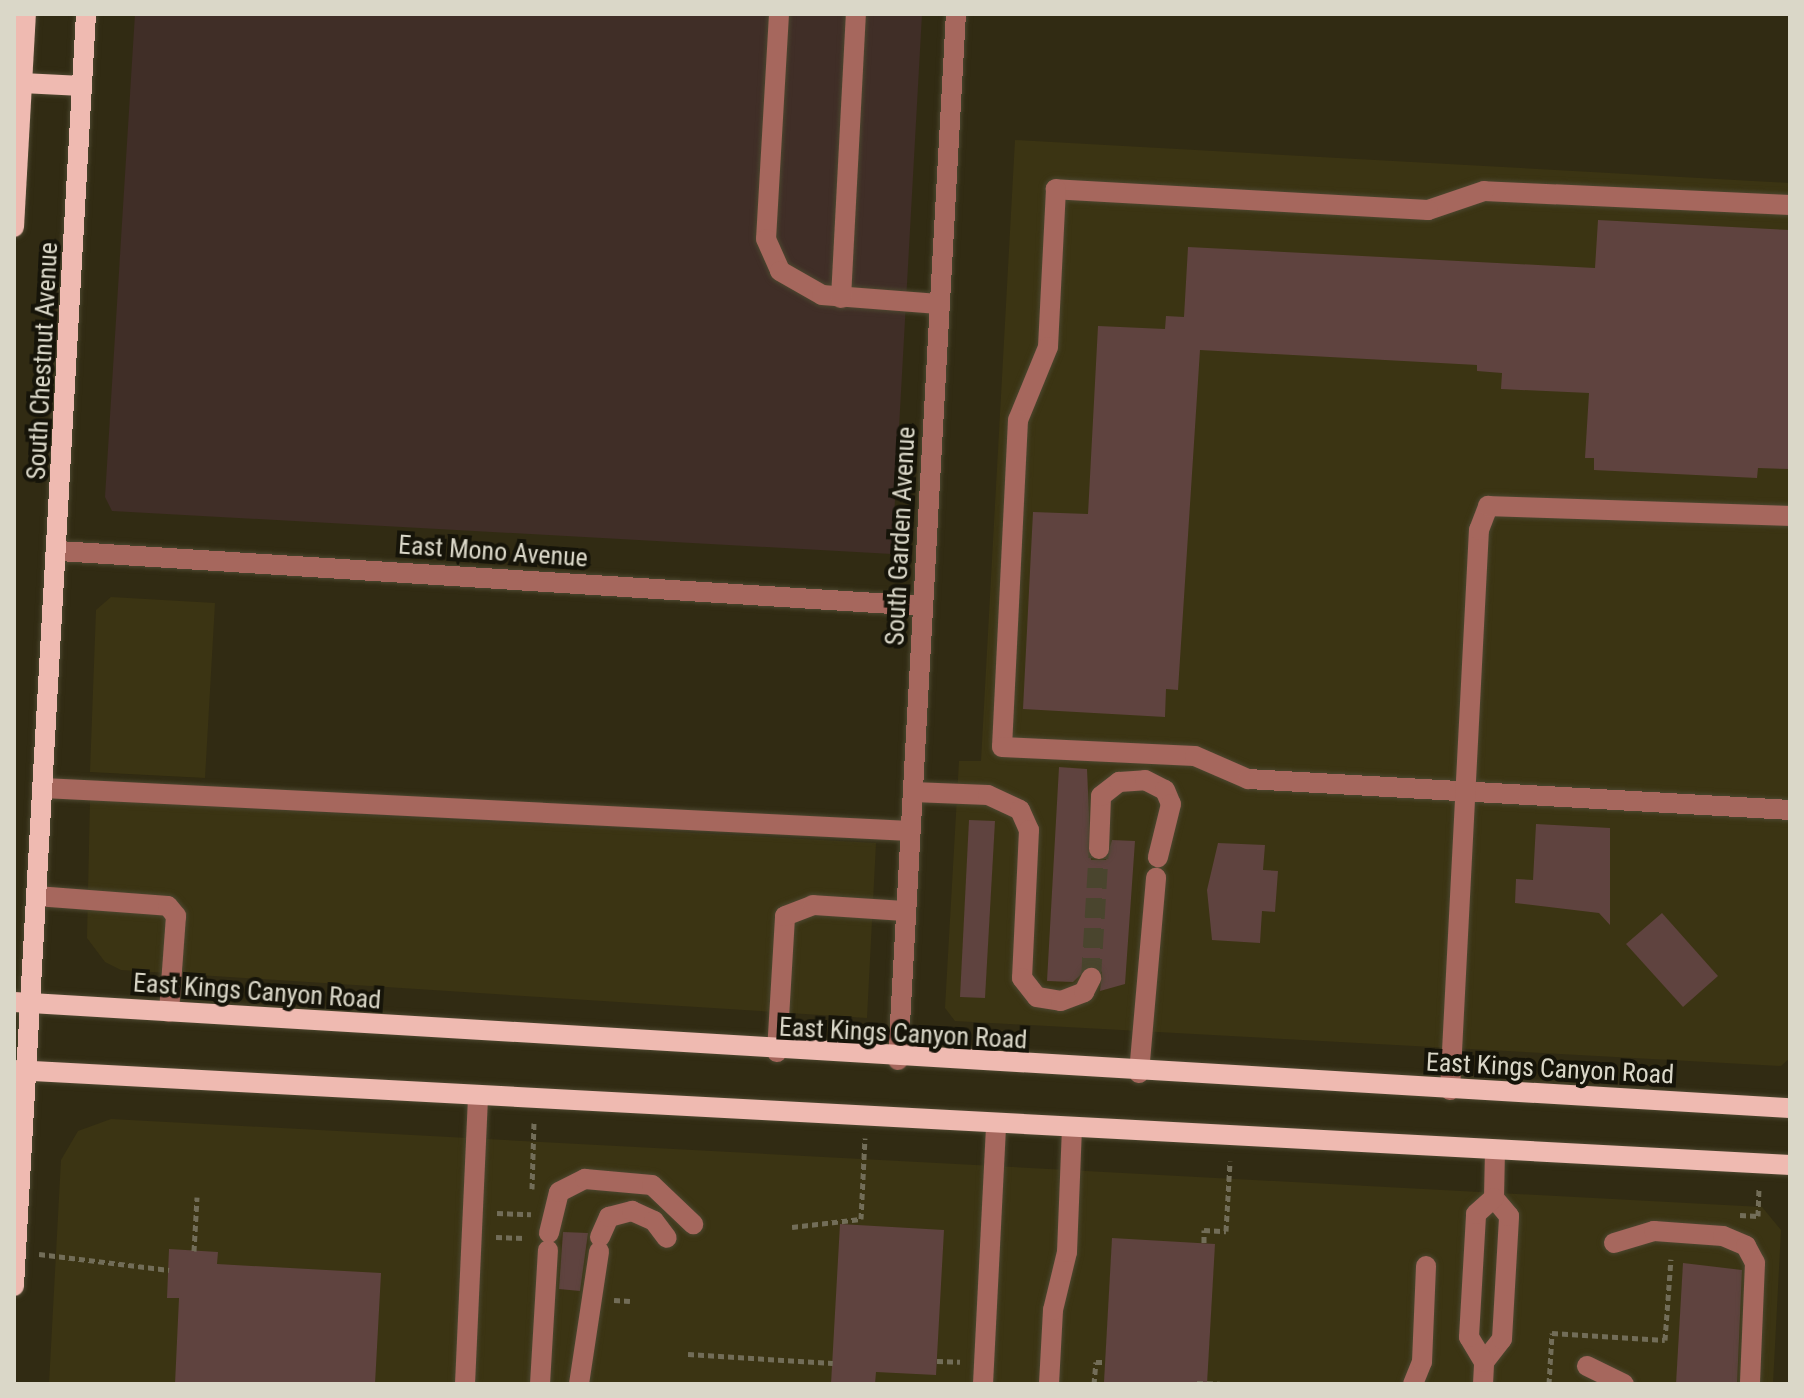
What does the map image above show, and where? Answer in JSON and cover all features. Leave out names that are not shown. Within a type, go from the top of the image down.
[{"type":"main road","name":"South Chestnut Avenue","points":[[14,1286],[22,1003],[36,896],[59,551],[86,14]]},
{"type":"main road","name":"South Chestnut Avenue","points":[[14,227],[22,83],[22,18]]},
{"type":"main road","points":[[22,83],[82,86]]},
{"type":"main road","name":"East Kings Canyon Road","points":[[22,1003],[898,1060],[1790,1108]]},
{"type":"main road","points":[[20,1070],[1790,1165]]},
{"type":"street","points":[[779,14],[766,239],[780,271],[841,298],[939,304]]},
{"type":"street","points":[[841,298],[856,14]]},
{"type":"street","name":"South Garden Avenue","points":[[898,1060],[956,14]]},
{"type":"street","points":[[1790,205],[1484,191],[1428,210],[1056,189],[1048,347],[1018,420],[1002,747],[1195,756],[1248,779],[1790,810]]},
{"type":"street","points":[[1450,1090],[1479,530],[1488,506],[1790,516]]},
{"type":"street","name":"East Mono Avenue","points":[[59,551],[923,606]]},
{"type":"street","points":[[1099,849],[1101,796],[1119,782],[1145,780],[1165,790],[1171,804],[1158,857]]},
{"type":"street","points":[[43,788],[910,831]]},
{"type":"street","points":[[913,792],[988,795],[1020,810],[1029,830],[1022,978],[1037,997],[1061,1001],[1084,992],[1091,978]]},
{"type":"street","points":[[1139,1073],[1156,878]]},
{"type":"street","points":[[36,896],[168,906],[176,916],[169,1012]]},
{"type":"street","points":[[777,1052],[785,916],[813,905],[906,911]]},
{"type":"street","points":[[465,1384],[478,1095]]},
{"type":"street","points":[[983,1384],[996,1123]]},
{"type":"street","points":[[1049,1384],[1053,1310],[1067,1252],[1072,1127]]},
{"type":"street","points":[[1484,1362],[1502,1339],[1509,1216],[1494,1198],[1495,1150]]},
{"type":"street","points":[[540,1384],[545,1237],[559,1192],[585,1179],[652,1185],[693,1224]]},
{"type":"street","points":[[1483,1384],[1484,1362],[1469,1337],[1476,1214],[1494,1198]]},
{"type":"street","points":[[579,1384],[600,1244],[609,1217],[632,1211],[654,1221],[667,1238]]},
{"type":"street","points":[[1614,1243],[1654,1231],[1723,1236],[1746,1246],[1755,1263],[1750,1384]]},
{"type":"street","points":[[1413,1384],[1422,1362],[1426,1266]]},
{"type":"street","points":[[1590,1375],[1624,1384]]},
{"type":"path","points":[[536,1098],[531,1214],[545,1237]]},
{"type":"path","points":[[792,1227],[861,1219],[866,1117]]},
{"type":"path","points":[[1204,1243],[1204,1230],[1226,1231],[1231,1136]]},
{"type":"path","points":[[1723,1236],[1725,1214],[1758,1216],[1760,1163]]},
{"type":"path","points":[[194,1251],[197,1197]]},
{"type":"path","points":[[472,1212],[531,1214]]},
{"type":"path","points":[[471,1236],[545,1237]]},
{"type":"path","points":[[16,1253],[169,1270]]},
{"type":"path","points":[[1549,1384],[1552,1333],[1665,1340],[1669,1258],[1682,1259]]},
{"type":"path","points":[[688,1354],[833,1363]]},
{"type":"path","points":[[1094,1384],[1096,1362],[1106,1362]]},
{"type":"path","points":[[1197,1383],[1220,1384]]},
{"type":"shaded area","points":[[135,14],[922,14],[892,554],[112,511],[105,497]]},
{"type":"shaded area","points":[[1015,140],[1790,183],[1790,1058],[1781,1066],[955,1021],[945,1008],[959,761],[981,761]]},
{"type":"shaded area","points":[[111,597],[215,603],[205,778],[90,772],[96,610]]},
{"type":"shaded area","points":[[90,800],[876,843],[867,1018],[121,970],[105,962],[87,938]]},
{"type":"shaded area","points":[[111,1119],[1762,1207],[1781,1230],[1773,1384],[49,1384],[61,1160],[78,1131]]},
{"type":"building","points":[[1598,220],[1790,230],[1790,469],[1758,468],[1757,478],[1594,470],[1594,458],[1585,458],[1589,393],[1501,389],[1502,373],[1477,371],[1477,365],[1200,350],[1178,690],[1166,689],[1165,717],[1023,709],[1033,512],[1088,514],[1098,326],[1165,329],[1166,316],[1184,317],[1188,247],[1595,268]]},
{"type":"building","points":[[1059,767],[1087,769],[1091,860],[1106,860],[1112,840],[1135,841],[1125,984],[1100,991],[1102,972],[1091,965],[1073,982],[1047,981]]},
{"type":"building","points":[[969,820],[995,821],[985,998],[960,997]]},
{"type":"building","points":[[1536,824],[1610,828],[1610,925],[1599,913],[1515,903],[1516,879],[1533,880]]},
{"type":"building","points":[[1218,843],[1265,845],[1263,870],[1278,871],[1275,912],[1262,911],[1260,943],[1212,940],[1207,890]]},
{"type":"building","points":[[1662,913],[1718,976],[1683,1007],[1626,944]]},
{"type":"building","points":[[840,1224],[944,1230],[936,1375],[876,1372],[875,1384],[831,1384]]},
{"type":"building","points":[[563,1232],[588,1233],[580,1291],[559,1289]]},
{"type":"building","points":[[1112,1238],[1215,1244],[1207,1384],[1104,1382]]},
{"type":"building","points":[[169,1249],[218,1252],[217,1264],[381,1273],[375,1384],[175,1384],[179,1298],[167,1298]]},
{"type":"building","points":[[1683,1263],[1742,1270],[1737,1384],[1676,1384]]},
{"type":"tunnel","points":[[1091,978],[1099,849]]}]
